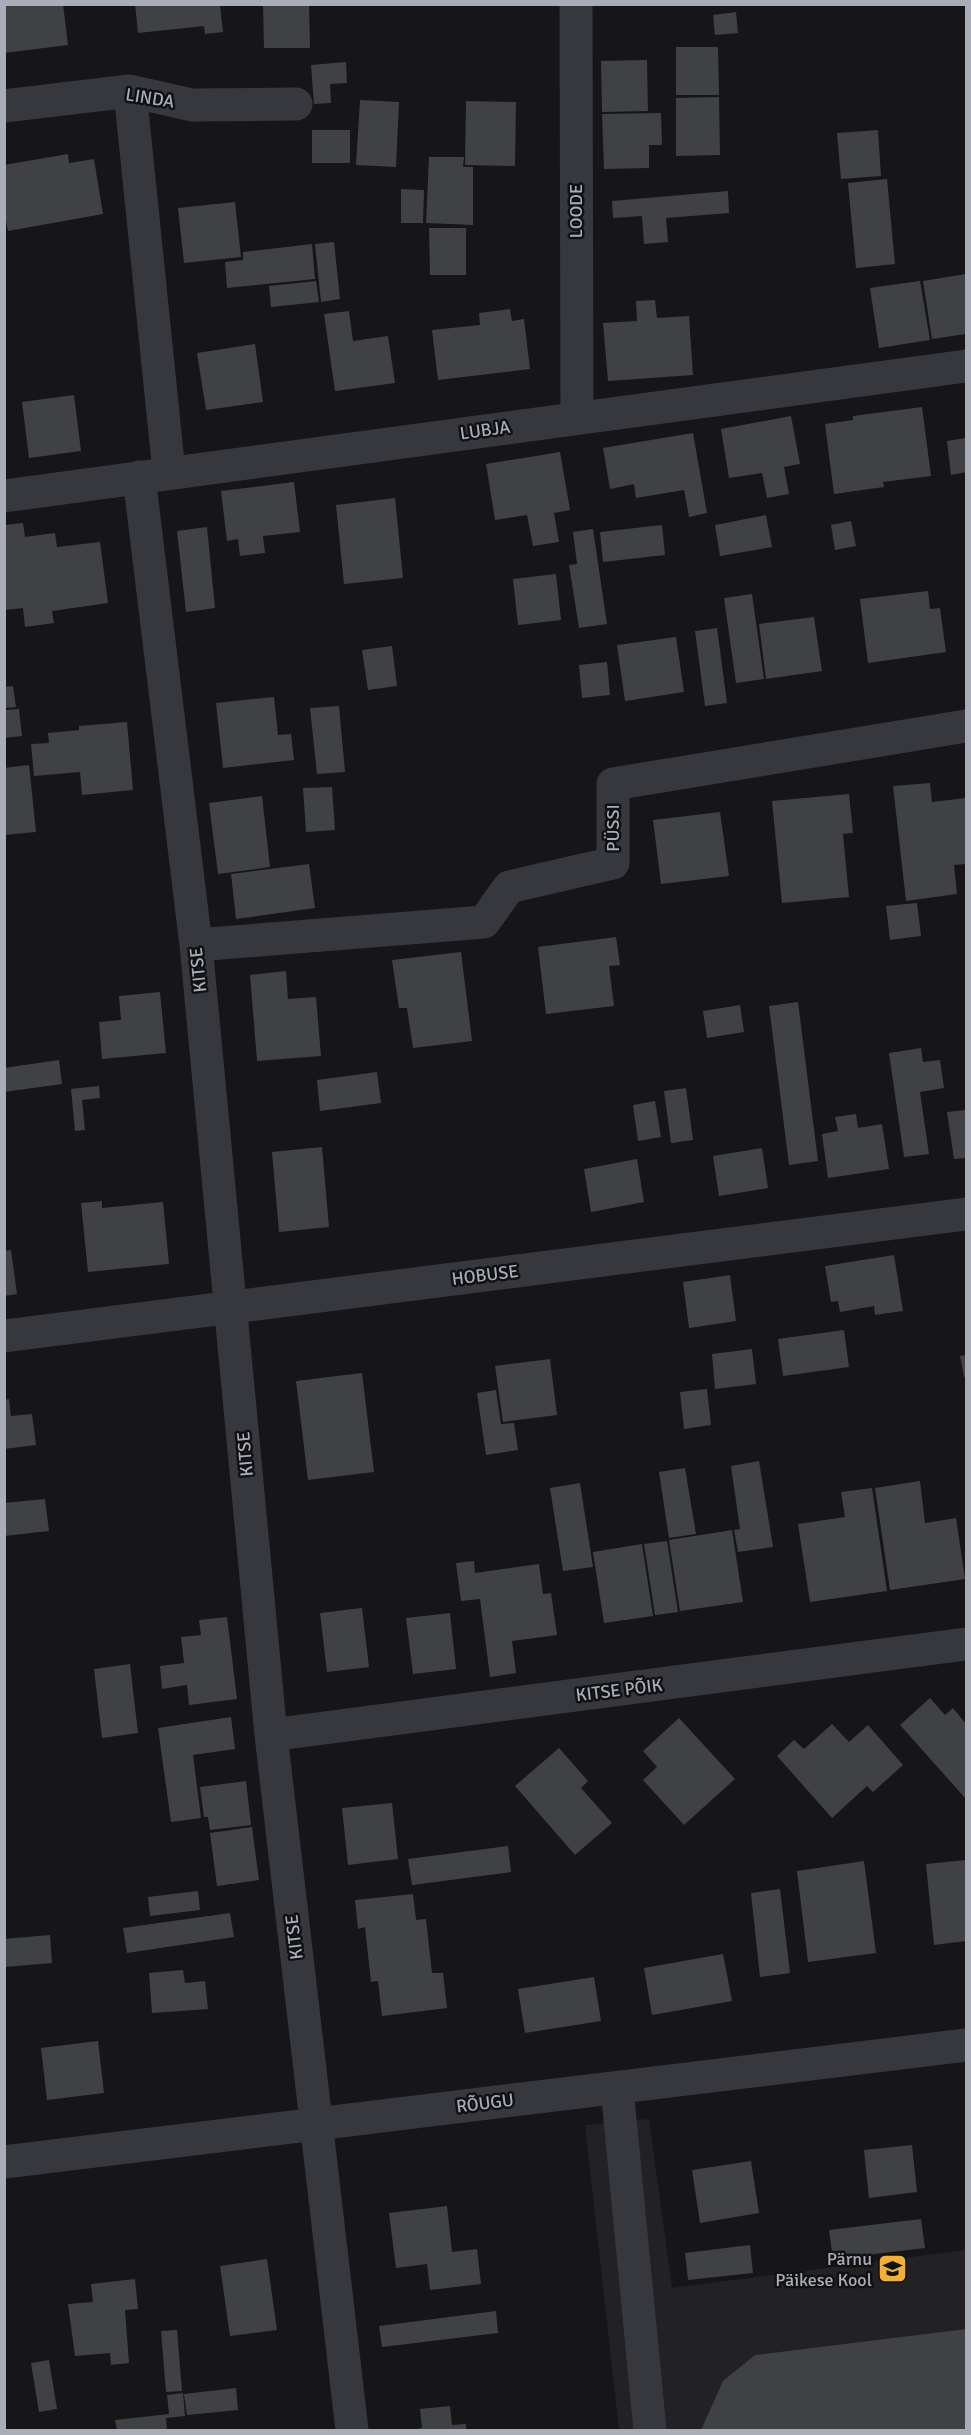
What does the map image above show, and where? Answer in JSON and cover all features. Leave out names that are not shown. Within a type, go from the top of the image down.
[{"type":"street","name":"LOODE","points":[[576,4],[577,418]]},
{"type":"street","name":"LINDA","points":[[4,106],[130,91],[192,105],[296,104]]},
{"type":"street","name":"KITSE","points":[[130,91],[154,475],[196,945],[271,1735],[352,2430]]},
{"type":"street","name":"LUBJA","points":[[4,496],[966,366]]},
{"type":"street","name":"PÜSSI","points":[[196,945],[484,922],[509,887],[613,862],[613,784],[966,726]]},
{"type":"street","name":"HOBUSE","points":[[4,1336],[966,1214]]},
{"type":"street","name":"KITSE PÕIK","points":[[271,1735],[966,1644]]},
{"type":"street","name":"RÕUGU","points":[[4,2162],[316,2122],[966,2045]]},
{"type":"street","points":[[616,2088],[650,2430]]},
{"type":"shaded area","name":"Pärnu Päikese Kool","points":[[649,2119],[672,2288],[966,2250],[966,2430],[619,2430],[585,2125]]},
{"type":"building","points":[[4,4],[63,4],[68,45],[4,53]]},
{"type":"building","points":[[135,4],[220,5],[223,32],[205,34],[204,26],[138,33]]},
{"type":"building","points":[[263,4],[309,4],[310,48],[264,48]]},
{"type":"building","points":[[736,12],[738,33],[715,35],[713,15]]},
{"type":"building","points":[[676,47],[718,47],[719,95],[676,95]]},
{"type":"building","points":[[647,60],[648,111],[602,112],[601,61]]},
{"type":"building","points":[[346,62],[347,83],[330,84],[331,103],[314,104],[311,65]]},
{"type":"building","points":[[719,97],[720,155],[676,156],[676,98]]},
{"type":"building","points":[[360,100],[399,102],[396,167],[356,165]]},
{"type":"building","points":[[466,101],[516,102],[515,166],[465,165]]},
{"type":"building","points":[[661,113],[662,145],[649,145],[649,168],[604,169],[602,114]]},
{"type":"building","points":[[312,130],[350,130],[350,163],[312,163]]},
{"type":"building","points":[[878,130],[881,176],[841,179],[837,133]]},
{"type":"building","points":[[68,154],[69,163],[94,159],[103,214],[8,231],[4,212],[4,165]]},
{"type":"building","points":[[429,157],[464,157],[463,167],[473,167],[473,225],[426,223]]},
{"type":"building","points":[[887,179],[895,264],[856,268],[848,183]]},
{"type":"building","points":[[401,189],[424,190],[423,223],[401,223]]},
{"type":"building","points":[[728,191],[729,213],[666,218],[668,242],[644,244],[642,216],[613,218],[612,201]]},
{"type":"building","points":[[235,202],[241,257],[184,263],[178,208]]},
{"type":"building","points":[[429,228],[466,228],[466,275],[430,275]]},
{"type":"building","points":[[334,242],[340,299],[321,302],[315,244]]},
{"type":"building","points":[[312,244],[315,279],[227,288],[225,262],[243,260],[243,252]]},
{"type":"building","points":[[966,274],[966,334],[932,339],[923,281]]},
{"type":"building","points":[[316,281],[319,302],[271,307],[269,286]]},
{"type":"building","points":[[920,281],[930,340],[879,348],[870,288]]},
{"type":"building","points":[[655,300],[657,318],[689,316],[693,375],[608,381],[603,323],[637,321],[636,301]]},
{"type":"building","points":[[510,309],[512,321],[524,319],[530,369],[438,380],[432,330],[480,325],[479,313]]},
{"type":"building","points":[[349,311],[353,341],[388,336],[395,383],[335,391],[324,314]]},
{"type":"building","points":[[255,344],[263,402],[206,410],[197,353]]},
{"type":"building","points":[[74,395],[81,451],[29,458],[22,402]]},
{"type":"building","points":[[922,407],[931,476],[883,482],[884,487],[834,494],[825,424],[853,420],[853,416]]},
{"type":"building","points":[[791,416],[800,464],[784,467],[789,494],[767,498],[762,473],[729,478],[721,429]]},
{"type":"building","points":[[693,433],[707,513],[689,517],[684,490],[636,498],[634,484],[610,489],[603,448]]},
{"type":"building","points":[[966,438],[966,472],[951,475],[947,441]]},
{"type":"building","points":[[560,452],[570,510],[554,513],[559,542],[533,546],[527,515],[495,520],[486,464]]},
{"type":"building","points":[[294,482],[300,532],[263,536],[265,553],[240,556],[238,539],[227,541],[221,491]]},
{"type":"building","points":[[395,498],[403,578],[344,584],[336,505]]},
{"type":"building","points":[[766,515],[772,547],[720,556],[715,525]]},
{"type":"building","points":[[851,521],[856,546],[835,550],[831,525]]},
{"type":"building","points":[[23,523],[25,537],[55,533],[57,547],[100,542],[108,603],[52,611],[54,623],[25,627],[23,608],[4,610],[4,525]]},
{"type":"building","points":[[662,525],[665,555],[603,562],[600,532]]},
{"type":"building","points":[[207,527],[215,608],[186,612],[177,531]]},
{"type":"building","points":[[593,529],[607,624],[579,628],[569,565],[577,564],[573,532]]},
{"type":"building","points":[[556,574],[561,620],[518,625],[513,579]]},
{"type":"building","points":[[928,591],[930,609],[940,608],[946,652],[868,663],[860,599]]},
{"type":"building","points":[[752,594],[764,679],[736,683],[724,598]]},
{"type":"building","points":[[814,617],[822,671],[766,679],[759,624]]},
{"type":"building","points":[[717,628],[727,703],[705,706],[695,631]]},
{"type":"building","points":[[676,637],[684,692],[625,701],[617,645]]},
{"type":"building","points":[[392,646],[397,686],[368,690],[362,650]]},
{"type":"building","points":[[607,662],[610,695],[582,698],[579,665]]},
{"type":"building","points":[[13,686],[16,707],[4,708],[4,687]]},
{"type":"building","points":[[274,697],[278,735],[291,734],[294,760],[223,768],[216,703]]},
{"type":"building","points":[[339,706],[345,772],[317,774],[310,708]]},
{"type":"building","points":[[19,709],[22,736],[4,738],[4,710]]},
{"type":"building","points":[[127,722],[133,790],[82,795],[80,772],[34,776],[31,744],[49,743],[48,733],[79,730],[79,726]]},
{"type":"building","points":[[29,765],[36,832],[4,835],[4,768]]},
{"type":"building","points":[[930,783],[932,802],[966,798],[966,864],[954,865],[957,894],[906,901],[893,786]]},
{"type":"building","points":[[332,787],[335,830],[306,832],[303,788]]},
{"type":"building","points":[[849,794],[853,833],[843,834],[849,897],[782,903],[772,801]]},
{"type":"building","points":[[262,796],[270,867],[218,874],[209,803]]},
{"type":"building","points":[[720,812],[729,876],[661,884],[653,820]]},
{"type":"building","points":[[309,864],[315,908],[236,919],[231,874]]},
{"type":"building","points":[[917,903],[921,936],[890,940],[886,906]]},
{"type":"building","points":[[616,937],[620,965],[609,966],[614,1006],[546,1014],[538,947]]},
{"type":"building","points":[[461,952],[472,1041],[413,1048],[407,1008],[399,1008],[392,960]]},
{"type":"building","points":[[286,971],[288,999],[316,997],[321,1056],[257,1061],[250,975]]},
{"type":"building","points":[[160,992],[166,1053],[102,1059],[99,1022],[121,1020],[119,996]]},
{"type":"building","points":[[798,1002],[818,1161],[789,1165],[769,1006]]},
{"type":"building","points":[[740,1005],[744,1032],[707,1038],[703,1011]]},
{"type":"building","points":[[921,1048],[923,1062],[940,1060],[944,1088],[920,1092],[929,1154],[904,1157],[889,1053]]},
{"type":"building","points":[[59,1060],[62,1084],[4,1092],[4,1068]]},
{"type":"building","points":[[377,1072],[381,1103],[320,1111],[317,1080]]},
{"type":"building","points":[[99,1086],[100,1098],[82,1100],[85,1130],[75,1131],[71,1089]]},
{"type":"building","points":[[686,1088],[693,1140],[671,1143],[664,1091]]},
{"type":"building","points":[[655,1101],[661,1137],[638,1141],[633,1105]]},
{"type":"building","points":[[966,1110],[966,1158],[954,1159],[947,1112]]},
{"type":"building","points":[[856,1114],[858,1128],[882,1124],[889,1169],[828,1178],[822,1134],[838,1131],[835,1117]]},
{"type":"building","points":[[322,1147],[329,1227],[279,1232],[272,1152]]},
{"type":"building","points":[[762,1148],[768,1188],[719,1196],[713,1156]]},
{"type":"building","points":[[637,1159],[644,1202],[591,1212],[584,1169]]},
{"type":"building","points":[[102,1201],[102,1208],[163,1202],[169,1264],[88,1272],[81,1203]]},
{"type":"building","points":[[11,1250],[17,1294],[4,1296],[4,1251]]},
{"type":"building","points":[[894,1255],[903,1311],[875,1315],[874,1306],[840,1312],[838,1301],[831,1302],[825,1266]]},
{"type":"building","points":[[730,1275],[736,1321],[689,1328],[683,1282]]},
{"type":"building","points":[[844,1330],[849,1367],[783,1376],[778,1339]]},
{"type":"building","points":[[752,1349],[756,1384],[715,1389],[712,1354]]},
{"type":"building","points":[[966,1355],[966,1377],[964,1377],[960,1356]]},
{"type":"building","points":[[550,1359],[557,1415],[503,1422],[495,1366]]},
{"type":"building","points":[[362,1373],[374,1472],[308,1480],[296,1381]]},
{"type":"building","points":[[707,1389],[711,1425],[684,1429],[680,1392]]},
{"type":"building","points":[[496,1390],[501,1424],[514,1423],[518,1450],[486,1455],[477,1393]]},
{"type":"building","points":[[9,1399],[11,1416],[32,1414],[36,1445],[4,1449],[4,1400]]},
{"type":"building","points":[[759,1461],[773,1547],[738,1552],[734,1530],[740,1529],[731,1466]]},
{"type":"building","points":[[685,1468],[696,1534],[669,1538],[659,1472]]},
{"type":"building","points":[[920,1481],[925,1523],[956,1518],[965,1579],[890,1590],[875,1488]]},
{"type":"building","points":[[580,1483],[593,1567],[563,1571],[550,1488]]},
{"type":"building","points":[[872,1488],[887,1591],[810,1602],[798,1524],[845,1517],[841,1492]]},
{"type":"building","points":[[45,1499],[49,1531],[4,1536],[4,1503]]},
{"type":"building","points":[[732,1530],[743,1602],[680,1611],[669,1540]]},
{"type":"building","points":[[667,1541],[678,1612],[655,1615],[644,1544]]},
{"type":"building","points":[[642,1544],[653,1616],[604,1623],[593,1552]]},
{"type":"building","points":[[474,1561],[475,1573],[539,1564],[543,1594],[551,1593],[557,1635],[512,1641],[516,1673],[490,1677],[480,1599],[461,1601],[456,1563]]},
{"type":"building","points":[[362,1608],[369,1667],[327,1672],[320,1613]]},
{"type":"building","points":[[450,1613],[456,1669],[413,1674],[406,1618]]},
{"type":"building","points":[[227,1617],[237,1699],[189,1705],[187,1685],[162,1689],[160,1666],[184,1663],[181,1637],[201,1635],[199,1620]]},
{"type":"building","points":[[130,1664],[138,1733],[102,1738],[94,1669]]},
{"type":"building","points":[[930,1698],[945,1715],[953,1708],[966,1724],[966,1799],[900,1725]]},
{"type":"building","points":[[231,1717],[235,1749],[193,1755],[201,1818],[171,1822],[158,1728]]},
{"type":"building","points":[[679,1718],[735,1779],[684,1825],[643,1780],[657,1767],[643,1751]]},
{"type":"building","points":[[832,1724],[849,1742],[868,1725],[903,1765],[873,1792],[867,1786],[832,1818],[777,1756],[794,1740],[804,1749]]},
{"type":"building","points":[[559,1748],[588,1781],[581,1788],[612,1823],[575,1855],[515,1786]]},
{"type":"building","points":[[246,1781],[251,1825],[210,1830],[208,1817],[204,1817],[200,1787]]},
{"type":"building","points":[[392,1803],[398,1859],[348,1865],[342,1808]]},
{"type":"building","points":[[252,1827],[259,1880],[217,1886],[210,1833]]},
{"type":"building","points":[[508,1846],[511,1872],[412,1885],[408,1859]]},
{"type":"building","points":[[966,1860],[966,1941],[934,1945],[926,1864]]},
{"type":"building","points":[[864,1861],[876,1953],[808,1962],[797,1871]]},
{"type":"building","points":[[780,1889],[790,1973],[760,1977],[751,1893]]},
{"type":"building","points":[[198,1891],[200,1910],[150,1916],[148,1897]]},
{"type":"building","points":[[413,1894],[416,1920],[426,1919],[432,1973],[443,1973],[447,2008],[382,2016],[378,1981],[371,1982],[365,1927],[358,1929],[355,1900]]},
{"type":"building","points":[[230,1913],[234,1937],[127,1953],[123,1928]]},
{"type":"building","points":[[50,1935],[52,1963],[4,1967],[4,1939]]},
{"type":"building","points":[[723,1954],[732,2001],[652,2015],[644,1968]]},
{"type":"building","points":[[183,1970],[185,1983],[205,1981],[208,2009],[152,2013],[149,1973]]},
{"type":"building","points":[[594,1977],[601,2021],[525,2033],[518,1989]]},
{"type":"building","points":[[98,2041],[104,2093],[47,2100],[41,2048]]},
{"type":"building","points":[[912,2145],[917,2192],[869,2198],[864,2150]]},
{"type":"building","points":[[751,2161],[759,2213],[700,2223],[692,2170]]},
{"type":"building","points":[[447,2206],[452,2252],[477,2249],[481,2284],[430,2290],[427,2264],[396,2268],[389,2213]]},
{"type":"building","points":[[921,2219],[925,2248],[833,2259],[829,2230]]},
{"type":"building","points":[[750,2245],[753,2273],[688,2280],[685,2253]]},
{"type":"building","points":[[267,2259],[277,2330],[230,2336],[220,2266]]},
{"type":"building","points":[[135,2279],[138,2309],[125,2310],[129,2363],[111,2365],[110,2353],[75,2356],[68,2304],[93,2302],[91,2284]]},
{"type":"building","points":[[496,2311],[498,2333],[382,2347],[379,2326]]},
{"type":"building","points":[[966,2329],[966,2430],[701,2430],[723,2381],[755,2355]]},
{"type":"building","points":[[177,2330],[182,2391],[166,2392],[161,2331]]},
{"type":"building","points":[[49,2360],[57,2409],[39,2412],[31,2363]]},
{"type":"building","points":[[236,2388],[238,2410],[187,2415],[184,2394]]},
{"type":"building","points":[[183,2393],[185,2416],[166,2418],[167,2430],[117,2430],[115,2420],[169,2414],[167,2395]]},
{"type":"building","points":[[450,2406],[452,2425],[466,2424],[466,2430],[411,2430],[422,2428],[420,2409]]},
{"type":"place","name":"Pärnu Päikese Kool","points":[[893,2269]]}]
